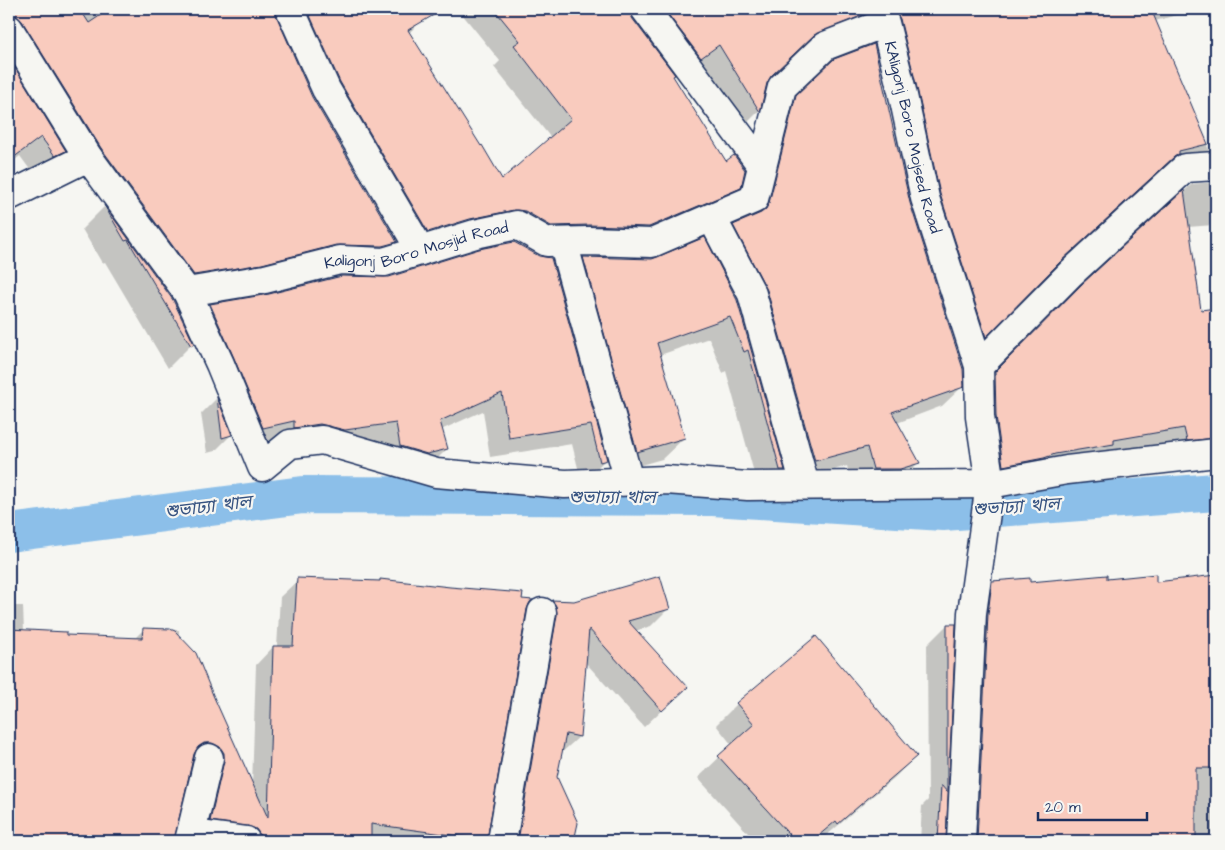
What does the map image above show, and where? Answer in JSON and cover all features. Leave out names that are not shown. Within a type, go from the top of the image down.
[{"type":"street","points":[[290,9],[326,89],[421,251]]},
{"type":"street","points":[[645,9],[762,166]]},
{"type":"street","name":"KAligonj Boro Mojsed Road","points":[[754,200],[782,87],[825,46],[883,16],[904,100],[925,198],[979,366],[980,418],[990,484],[972,613],[961,841]]},
{"type":"street","points":[[9,29],[88,157],[187,292],[220,364],[262,467],[290,444],[322,440],[436,473],[565,484],[666,480],[748,486],[990,484],[1067,470],[1216,454]]},
{"type":"street","points":[[9,196],[88,157]]},
{"type":"street","points":[[979,366],[1071,273],[1184,168],[1216,166]]},
{"type":"street","name":"Kaligonj Boro Mosjid Road","points":[[187,292],[265,279],[340,260],[384,262],[475,234],[517,225],[547,242],[652,243],[754,200]]},
{"type":"street","points":[[712,218],[752,294],[805,486]]},
{"type":"street","points":[[563,242],[630,481]]},
{"type":"street","points":[[502,841],[542,612]]},
{"type":"street","points":[[209,758],[190,838],[246,841]]},
{"type":"building","points":[[9,9],[80,9],[89,23],[110,9],[275,9],[312,97],[397,242],[382,246],[336,245],[262,264],[194,275],[101,148],[22,21],[17,16],[9,13]]},
{"type":"building","points":[[307,9],[444,9],[408,30],[502,179],[571,119],[514,45],[520,41],[494,9],[630,9],[632,18],[675,75],[673,76],[726,161],[734,155],[745,170],[741,188],[649,227],[551,226],[525,211],[514,210],[470,219],[428,232],[340,82]]},
{"type":"building","points":[[664,9],[879,9],[814,35],[771,76],[767,83],[760,112],[719,45],[701,58]]},
{"type":"building","points":[[890,9],[1151,9],[1208,144],[1179,151],[1179,154],[1060,262],[986,337],[940,194],[900,19],[896,12]]},
{"type":"building","points":[[874,44],[910,203],[963,369],[964,387],[892,412],[920,463],[900,469],[873,469],[867,447],[815,461],[767,290],[733,225],[761,213],[769,203],[796,95],[834,59]]},
{"type":"building","points":[[9,58],[66,151],[55,156],[41,137],[9,161]]},
{"type":"building","points":[[1184,190],[1201,310],[1216,308],[1216,438],[1187,441],[1184,428],[1114,440],[1114,444],[1055,454],[1003,466],[996,416],[995,372],[1082,284]]},
{"type":"building","points":[[104,205],[173,300],[194,344],[191,346],[128,240],[125,241]]},
{"type":"building","points":[[705,237],[737,300],[785,470],[780,470],[748,350],[744,352],[730,317],[657,343],[685,438],[637,452],[583,257],[652,259]]},
{"type":"building","points":[[514,242],[539,256],[551,258],[607,460],[600,462],[591,425],[509,438],[502,393],[440,421],[448,449],[427,454],[400,446],[396,423],[345,430],[320,424],[294,428],[294,421],[263,428],[210,304],[269,294],[342,276],[389,277],[479,249]]},
{"type":"building","points":[[217,397],[232,435],[222,438]]},
{"type":"building","points":[[1156,574],[1156,582],[1216,575],[1216,768],[1196,768],[1196,841],[977,841],[988,614],[992,581],[1030,578],[1030,582],[1107,575],[1107,579]]},
{"type":"building","points":[[660,576],[670,609],[628,621],[688,687],[662,711],[589,629],[580,737],[566,734],[557,777],[578,823],[574,841],[518,841],[557,615],[556,606],[552,600],[574,601]]},
{"type":"building","points":[[297,578],[380,581],[380,579],[523,593],[522,599],[533,600],[527,609],[487,840],[371,824],[371,841],[261,841],[256,829],[248,826],[210,821],[224,761],[224,753],[220,747],[212,743],[204,743],[198,747],[194,754],[174,841],[9,841],[9,629],[66,632],[66,635],[142,638],[143,628],[170,629],[175,631],[196,653],[268,818],[273,646],[293,646]]},
{"type":"building","points":[[947,624],[956,624],[946,841],[938,841],[941,785],[947,792]]},
{"type":"building","points":[[816,636],[917,756],[838,824],[836,821],[812,841],[795,841],[718,756],[754,724],[736,703]]},
{"type":"waterway","name":"শুভাঢ্যা খাল","points":[[9,533],[303,495],[713,497],[943,512],[1216,492]]}]
